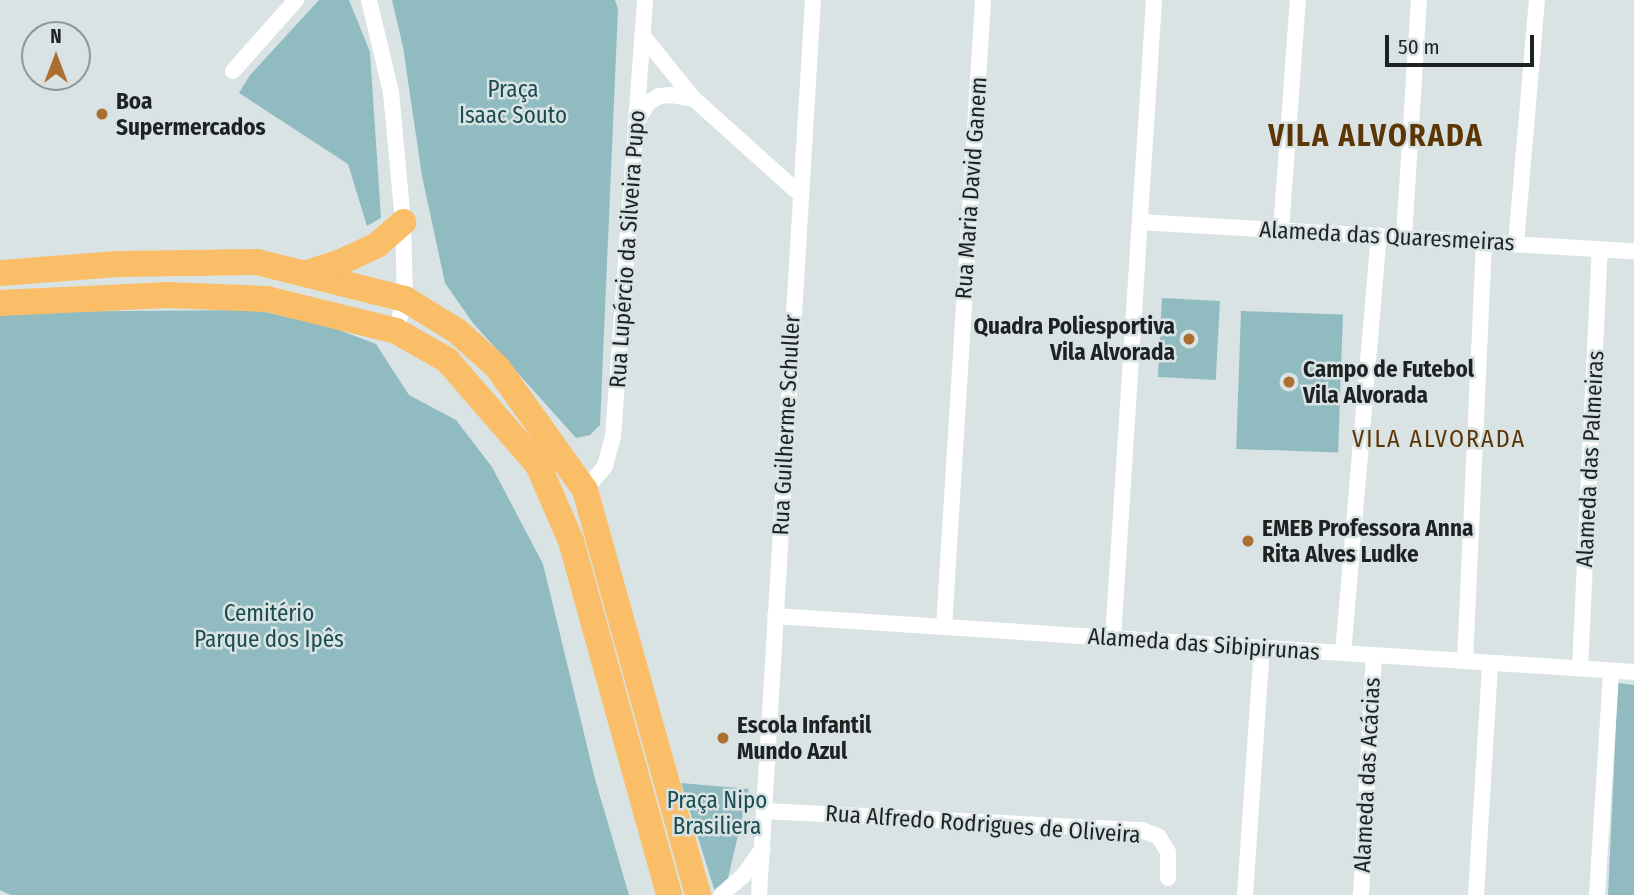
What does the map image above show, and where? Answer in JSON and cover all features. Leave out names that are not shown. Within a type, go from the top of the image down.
[{"type":"main road","points":[[304,274],[343,261],[377,245],[402,222]]},
{"type":"main road","points":[[0,273],[192,261],[257,262],[405,299],[457,331],[497,367],[585,490],[698,895]]},
{"type":"main road","points":[[0,303],[168,295],[267,299],[396,331],[447,359],[555,481],[569,488],[585,490]]},
{"type":"main road","points":[[532,458],[571,541],[669,895]]},
{"type":"street","points":[[233,71],[296,0]]},
{"type":"street","points":[[369,0],[391,92],[402,222],[405,299],[396,331]]},
{"type":"street","name":"Rua Lupércio da Silveira Pupo","points":[[585,490],[605,466],[613,438],[645,0]]},
{"type":"street","name":"Rua Guilherme Schuller","points":[[759,895],[813,0]]},
{"type":"street","name":"Rua Maria David Ganem","points":[[944,627],[983,0]]},
{"type":"street","points":[[1113,638],[1154,0]]},
{"type":"street","points":[[1281,230],[1298,0]]},
{"type":"street","points":[[1404,237],[1419,0]]},
{"type":"street","points":[[1517,244],[1537,0]]},
{"type":"street","points":[[643,36],[694,99],[800,194]]},
{"type":"street","points":[[636,123],[648,103],[659,96],[672,95],[694,99]]},
{"type":"street","name":"Alameda das Quaresmeiras","points":[[1140,222],[1634,251]]},
{"type":"street","points":[[1343,653],[1378,236]]},
{"type":"street","points":[[1465,661],[1484,242]]},
{"type":"street","name":"Alameda das Palmeiras","points":[[1580,668],[1600,249]]},
{"type":"street","name":"Alameda das Sibipirunas","points":[[775,616],[1634,672]]},
{"type":"street","points":[[1245,895],[1262,648]]},
{"type":"street","name":"Alameda das Acácias","points":[[1361,895],[1374,655]]},
{"type":"street","points":[[1476,895],[1490,663]]},
{"type":"street","points":[[1597,895],[1611,670]]},
{"type":"street","name":"Rua Alfredo Rodrigues de Oliveira","points":[[764,811],[1142,830],[1159,837],[1168,852],[1168,878]]},
{"type":"street","points":[[722,895],[744,875],[762,849]]},
{"type":"green space","points":[[319,0],[349,0],[370,52],[381,218],[367,226],[348,164],[239,93],[250,75]]},
{"type":"green space","name":"Praça Isaac Souto","points":[[392,0],[615,0],[618,9],[600,425],[590,435],[576,438],[473,323],[445,283],[422,176],[403,47]]},
{"type":"green space","name":"Quadra Poliesportiva Vila Alvorada","points":[[1162,298],[1220,301],[1216,380],[1158,377]]},
{"type":"green space","name":"Cemitério Parque dos Ipês","points":[[256,310],[331,327],[376,344],[409,395],[456,420],[492,467],[543,564],[595,779],[629,895],[11,895],[0,890],[0,312]]},
{"type":"green space","name":"Campo de Futebol Vila Alvorada","points":[[1241,311],[1343,315],[1338,452],[1236,449]]},
{"type":"green space","points":[[1618,683],[1634,685],[1634,895],[1608,895]]},
{"type":"green space","name":"Praça Nipo Brasiliera","points":[[681,783],[749,789],[724,895],[716,895]]},
{"type":"place","name":"Boa Supermercados","points":[[102,114]]},
{"type":"place","name":"Quadra Poliesportiva Vila Alvorada","points":[[1189,339]]},
{"type":"place","name":"Campo de Futebol Vila Alvorada","points":[[1289,382]]},
{"type":"place","name":"EMEB Professora Anna Rita Alves Ludke","points":[[1248,541]]},
{"type":"place","name":"Escola Infantil Mundo Azul","points":[[723,738]]},
{"type":"district","name":"VILA ALVORADA","points":[[1376,136]]},
{"type":"district","name":"VILA ALVORADA","points":[[1439,440]]}]
